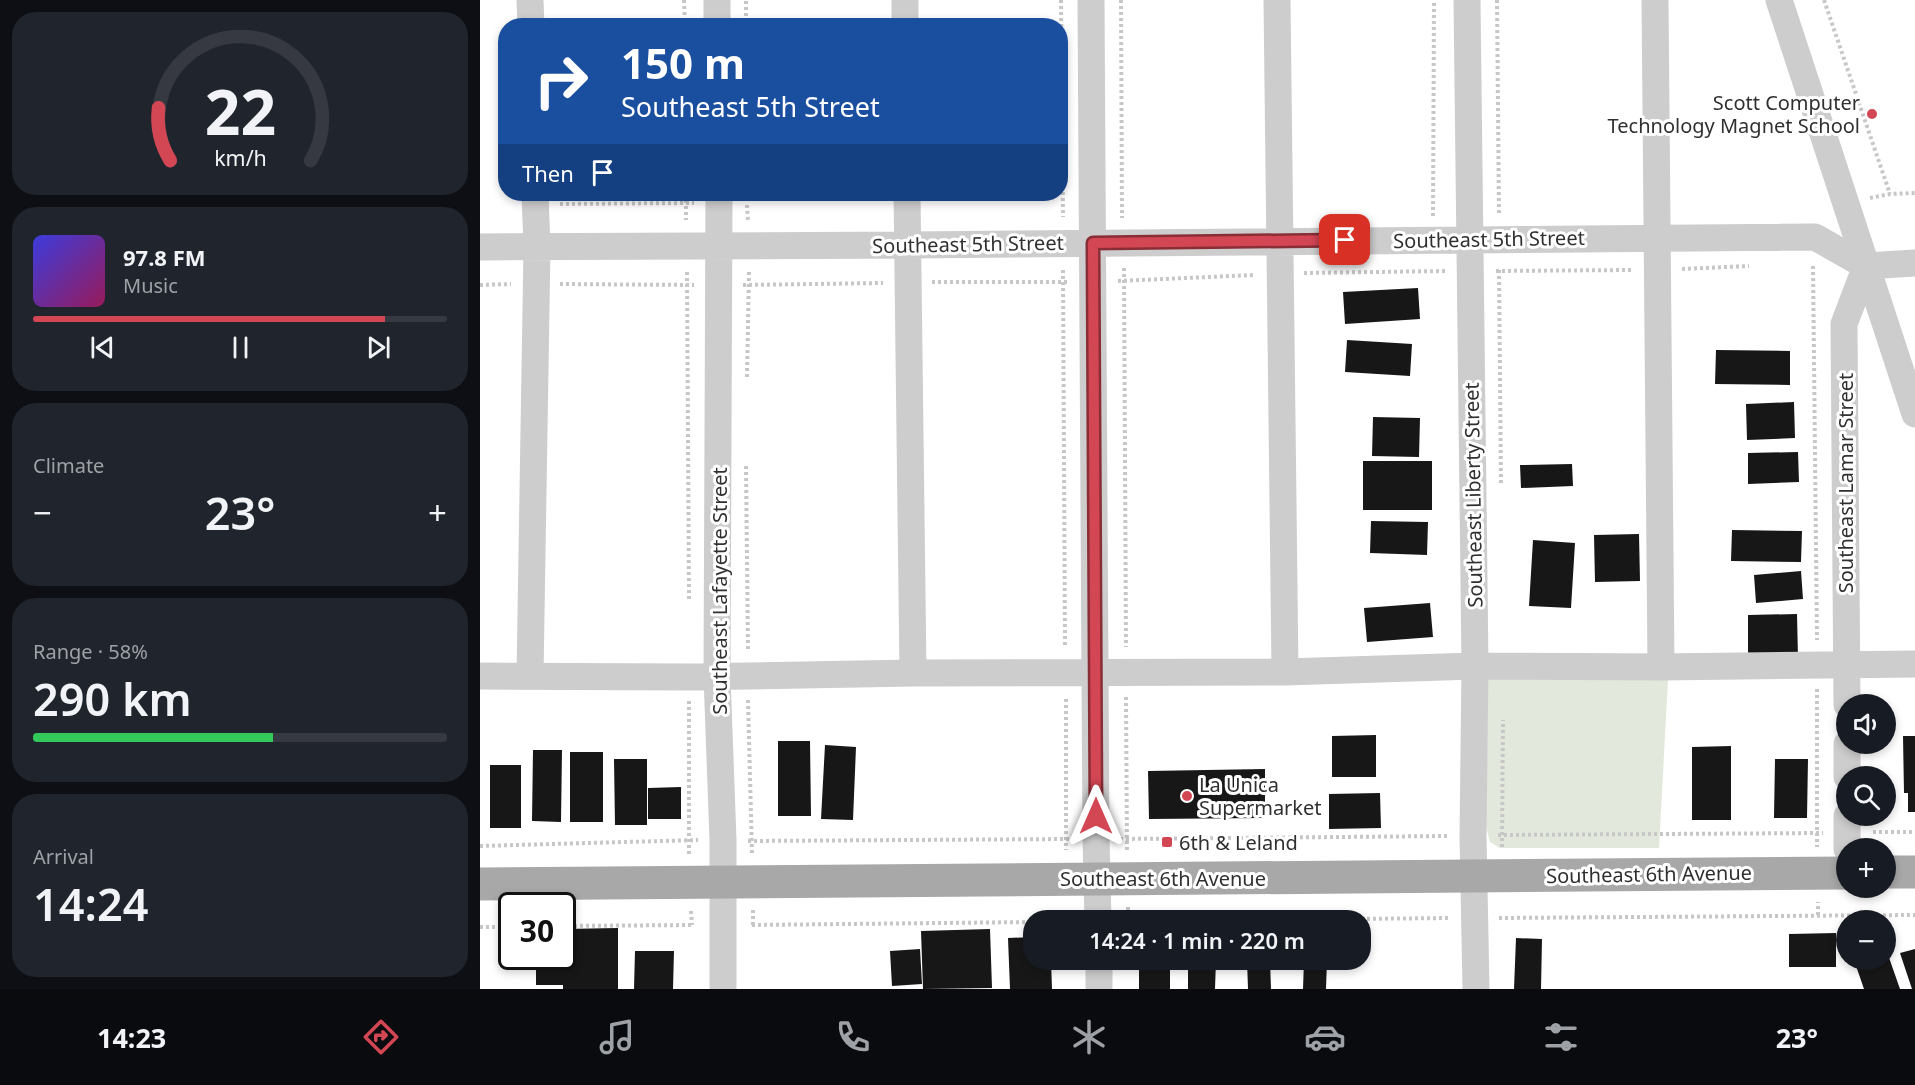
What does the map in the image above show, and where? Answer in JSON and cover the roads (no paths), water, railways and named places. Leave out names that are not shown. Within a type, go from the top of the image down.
[{"type":"main road","points":[[1896,872],[1915,872]]},
{"type":"main road","name":"Southeast 6th Avenue","points":[[480,884],[1832,873]]},
{"type":"street","points":[[530,0],[531,18]]},
{"type":"street","points":[[717,0],[717,18]]},
{"type":"street","points":[[905,0],[905,18]]},
{"type":"street","points":[[1091,0],[1096,839],[1112,878],[1102,910]]},
{"type":"street","points":[[1276,0],[1285,672]]},
{"type":"street","name":"Southeast Liberty Street","points":[[1467,0],[1475,666],[1473,836],[1476,989]]},
{"type":"street","points":[[1655,0],[1661,667]]},
{"type":"street","points":[[1779,0],[1915,414]]},
{"type":"street","points":[[530,676],[537,247],[535,201]]},
{"type":"street","name":"Southeast Lafayette Street","points":[[719,201],[717,676],[724,882],[723,989]]},
{"type":"street","points":[[907,201],[913,673]]},
{"type":"street","name":"Southeast 5th Street","points":[[480,247],[1815,237],[1866,266]]},
{"type":"street","points":[[1866,266],[1915,263]]},
{"type":"street","name":"Southeast Lamar Street","points":[[1847,694],[1844,324],[1866,266]]},
{"type":"street","points":[[480,676],[1285,672],[1475,666],[1661,667],[1915,664]]},
{"type":"street","points":[[1099,970],[1099,989]]},
{"type":"place","name":"Scott Computer Technology Magnet School","points":[[1872,114]]},
{"type":"place","name":"La Unica Supermarket","points":[[1187,796]]},
{"type":"place","name":"6th & Leland","points":[[1167,842]]}]
